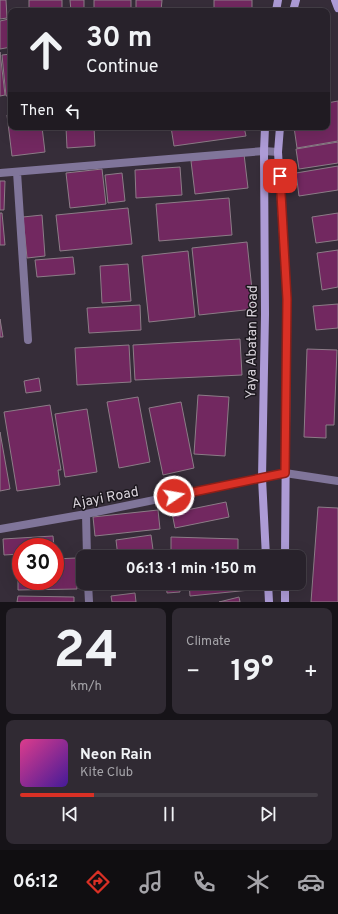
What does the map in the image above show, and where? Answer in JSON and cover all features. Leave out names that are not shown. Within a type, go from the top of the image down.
[{"type":"main road","points":[[335,0],[338,8]]},
{"type":"main road","name":"Yaya Abatan Road","points":[[266,130],[264,151],[266,314],[262,478],[266,550]]},
{"type":"main road","points":[[280,130],[278,152],[287,299],[285,550]]},
{"type":"main road","points":[[268,590],[269,602]]},
{"type":"main road","points":[[285,590],[285,602]]},
{"type":"street","points":[[0,173],[264,151],[278,152]]},
{"type":"street","points":[[17,172],[28,340]]},
{"type":"street","points":[[285,473],[338,482]]},
{"type":"street","name":"Ajayi Road","points":[[0,529],[86,514],[285,473]]},
{"type":"street","points":[[86,514],[87,550]]},
{"type":"street","points":[[88,590],[89,602]]},
{"type":"building","points":[[0,0],[6,0],[7,18],[0,19]]},
{"type":"building","points":[[29,0],[62,0],[62,8],[29,8]]},
{"type":"building","points":[[70,0],[84,0],[84,8],[71,8]]},
{"type":"building","points":[[94,0],[131,0],[131,8],[94,8]]},
{"type":"building","points":[[136,0],[162,0],[161,8],[136,8]]},
{"type":"building","points":[[214,0],[252,0],[252,8],[214,8]]},
{"type":"building","points":[[8,19],[8,48],[0,49],[0,21]]},
{"type":"building","points":[[0,52],[5,95],[0,96]]},
{"type":"building","points":[[8,54],[8,96],[6,96],[2,55]]},
{"type":"building","points":[[338,101],[338,141],[297,148],[294,130],[330,130],[330,102]]},
{"type":"building","points":[[9,130],[42,130],[45,152],[12,156]]},
{"type":"building","points":[[66,130],[94,130],[95,146],[67,148]]},
{"type":"building","points":[[171,130],[245,130],[246,136],[174,146]]},
{"type":"building","points":[[338,142],[338,163],[299,169],[296,149]]},
{"type":"building","points":[[244,154],[248,188],[195,194],[191,161]]},
{"type":"building","points":[[338,166],[338,190],[299,196],[296,173]]},
{"type":"building","points":[[180,167],[182,195],[136,198],[135,170]]},
{"type":"building","points":[[102,169],[106,204],[70,208],[66,173]]},
{"type":"building","points":[[122,173],[125,201],[108,203],[105,175]]},
{"type":"building","points":[[0,181],[5,181],[4,210],[0,210]]},
{"type":"building","points":[[229,198],[232,235],[159,241],[156,204]]},
{"type":"building","points":[[128,208],[132,244],[60,251],[56,215]]},
{"type":"building","points":[[0,213],[2,213],[5,245],[0,245]]},
{"type":"building","points":[[338,213],[338,240],[316,243],[312,217]]},
{"type":"building","points":[[42,215],[45,256],[27,258],[23,217]]},
{"type":"building","points":[[247,242],[254,309],[199,315],[192,248]]},
{"type":"building","points":[[338,250],[338,287],[322,290],[317,253]]},
{"type":"building","points":[[188,251],[195,317],[149,322],[142,256]]},
{"type":"building","points":[[73,257],[75,274],[37,277],[35,260]]},
{"type":"building","points":[[128,264],[131,301],[102,303],[100,266]]},
{"type":"building","points":[[338,304],[338,328],[316,330],[313,306]]},
{"type":"building","points":[[140,305],[141,330],[89,333],[87,308]]},
{"type":"building","points":[[0,319],[3,337],[0,337]]},
{"type":"building","points":[[240,339],[242,375],[135,380],[133,345]]},
{"type":"building","points":[[129,345],[131,382],[77,385],[75,348]]},
{"type":"building","points":[[307,349],[337,350],[334,425],[326,425],[326,438],[304,437]]},
{"type":"building","points":[[39,378],[41,391],[26,393],[24,381]]},
{"type":"building","points":[[198,395],[229,397],[225,456],[194,454]]},
{"type":"building","points":[[138,397],[150,462],[119,468],[107,402]]},
{"type":"building","points":[[181,402],[194,468],[163,475],[149,408]]},
{"type":"building","points":[[50,405],[61,470],[58,470],[60,485],[17,491],[4,412]]},
{"type":"building","points":[[87,409],[97,472],[65,477],[55,414]]},
{"type":"building","points":[[0,432],[10,489],[0,491]]},
{"type":"building","points":[[226,502],[229,517],[175,528],[172,513]]},
{"type":"building","points":[[318,507],[338,508],[338,602],[311,602]]},
{"type":"building","points":[[158,510],[160,529],[95,536],[93,517]]},
{"type":"building","points":[[151,535],[153,550],[117,550],[116,540]]},
{"type":"building","points":[[53,536],[53,538],[20,538]]},
{"type":"building","points":[[171,537],[238,539],[238,550],[171,550]]},
{"type":"building","points":[[12,538],[12,555],[4,555],[3,539]]},
{"type":"building","points":[[76,558],[76,589],[64,589],[64,559]]},
{"type":"building","points":[[167,590],[180,590],[180,592],[167,593]]},
{"type":"building","points":[[190,590],[250,590],[190,596]]},
{"type":"building","points":[[135,593],[136,602],[112,602],[111,596]]},
{"type":"building","points":[[18,596],[74,597],[74,602],[17,602]]},
{"type":"building","points":[[239,597],[240,602],[219,602]]},
{"type":"route","points":[[174,496],[285,473],[287,299],[280,176]]}]
